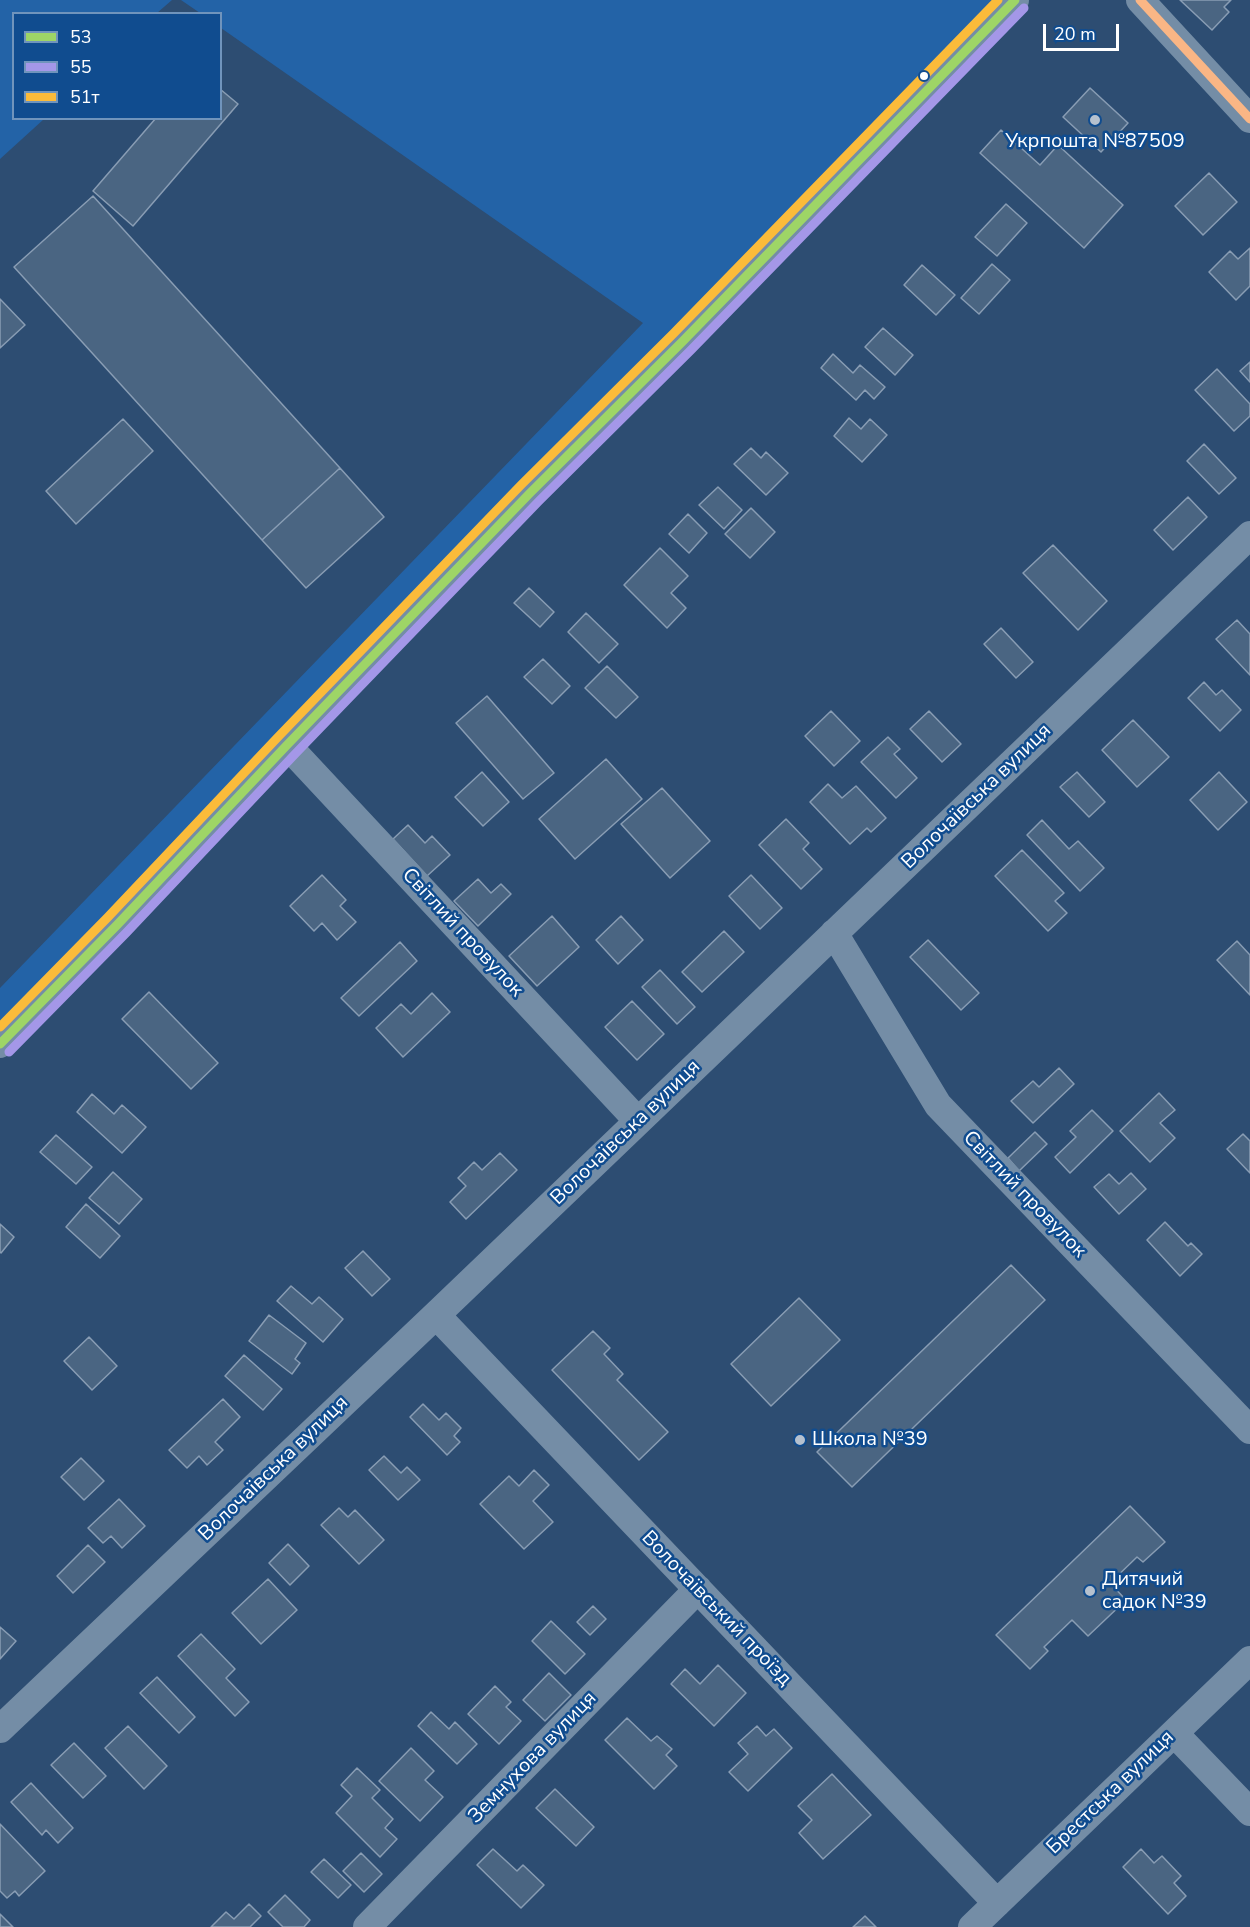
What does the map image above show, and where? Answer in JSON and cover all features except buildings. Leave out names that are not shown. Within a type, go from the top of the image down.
[{"type":"street","points":[[0,1044],[117,925],[530,493],[682,342],[1014,0]]},
{"type":"street","points":[[1140,0],[1250,119]]},
{"type":"street","name":"Волочаївська вулиця","points":[[0,1729],[1250,536]]},
{"type":"street","name":"Світлий провулок","points":[[287,745],[638,1121]]},
{"type":"street","name":"Світлий провулок","points":[[834,933],[938,1105],[1250,1430]]},
{"type":"street","name":"Волочаївський проїзд","points":[[436,1315],[997,1903]]},
{"type":"street","name":"Земнухова вулиця","points":[[368,1927],[698,1589]]},
{"type":"street","name":"Брестська вулиця","points":[[972,1927],[1250,1660]]},
{"type":"street","points":[[1173,1733],[1250,1812]]},
{"type":"shaded area","points":[[0,0],[172,0],[158,12],[12,12],[12,120],[43,120],[0,159]]},
{"type":"shaded area","points":[[181,0],[1015,0],[0,1044],[0,988],[643,323],[222,29],[222,12],[199,12]]},
{"type":"transit line","name":"51т","points":[[0,1027],[521,485],[673,334],[998,0]]},
{"type":"transit line","name":"53","points":[[0,1044],[117,925],[530,493],[682,342],[1015,0]]},
{"type":"transit line","points":[[1140,0],[1250,119]]},
{"type":"transit line","name":"55","points":[[9,1052],[126,933],[539,501],[691,350],[1024,8]]},
{"type":"place","name":"Укрпошта №87509","points":[[1095,120]]},
{"type":"place","name":"Школа №39","points":[[800,1440]]},
{"type":"place","name":"Дитячий садок №39","points":[[1090,1591]]}]
